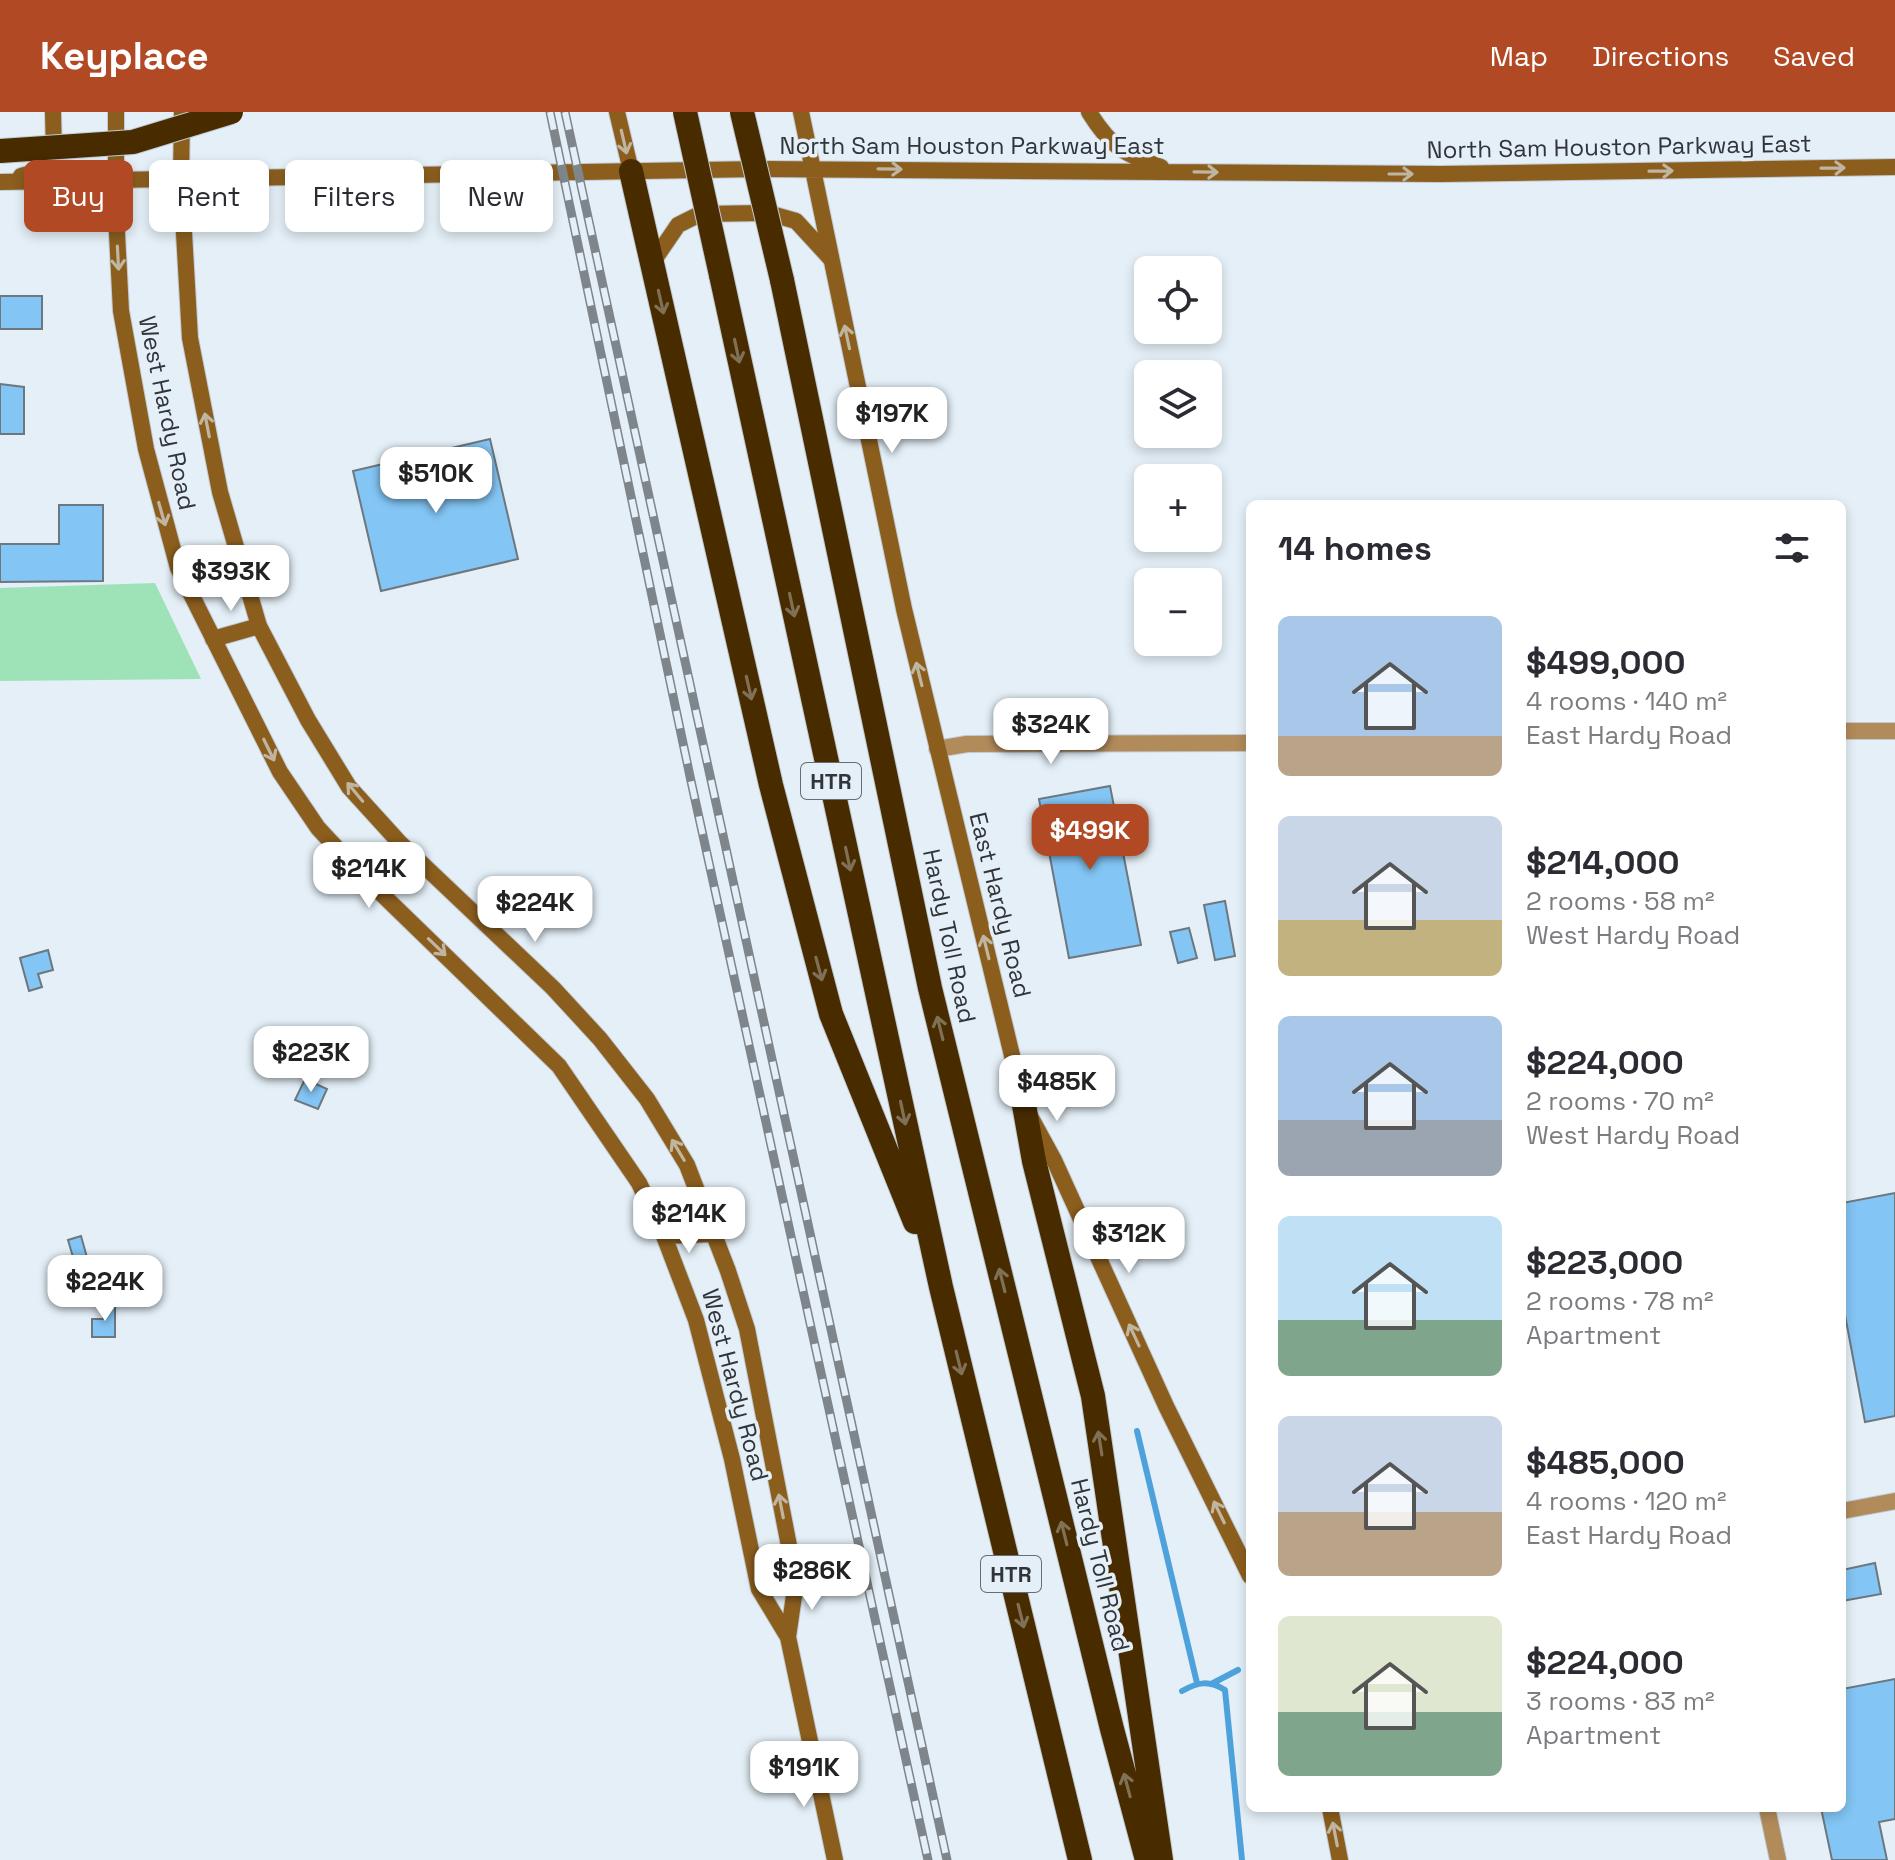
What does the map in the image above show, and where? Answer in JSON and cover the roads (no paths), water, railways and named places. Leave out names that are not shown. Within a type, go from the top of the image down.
[{"type":"highway","points":[[0,151],[133,142],[231,112]]},
{"type":"highway","name":"HTR","points":[[685,112],[941,1287],[1080,1860]]},
{"type":"highway","name":"Hardy Toll Road","points":[[742,112],[782,280],[930,988],[1147,1860]]},
{"type":"highway","points":[[631,171],[771,785],[831,1014],[941,1287]]},
{"type":"highway","points":[[1024,1105],[1034,1161],[1093,1396],[1161,1860]]},
{"type":"main road","points":[[0,180],[27,176],[40,171],[49,162],[54,155],[53,112]]},
{"type":"main road","name":"West Hardy Road","points":[[116,112],[116,160]]},
{"type":"main road","name":"West Hardy Road","points":[[181,160],[182,112]]},
{"type":"main road","points":[[617,112],[631,171]]},
{"type":"main road","name":"East Hardy Road","points":[[801,112],[904,609],[1024,1105],[1054,1160],[1166,1406],[1246,1568]]},
{"type":"main road","points":[[1089,112],[1106,139],[1129,157],[1177,172]]},
{"type":"main road","name":"North Sam Houston Parkway East","points":[[269,178],[812,168],[1441,174],[1895,167]]},
{"type":"main road","name":"North Sam Houston Parkway East","points":[[0,180],[24,180]]},
{"type":"main road","points":[[652,263],[678,225],[700,214],[768,213],[796,221],[831,259]]},
{"type":"main road","name":"West Hardy Road","points":[[118,232],[121,311],[146,449],[178,568],[280,772],[318,828],[559,1066],[639,1183],[664,1236],[696,1320],[732,1459],[759,1589],[788,1637],[835,1860]]},
{"type":"main road","name":"West Hardy Road","points":[[184,232],[190,338],[220,492],[259,626],[308,720],[349,787],[399,842],[553,988],[600,1039],[647,1099],[687,1165],[747,1329],[796,1582],[788,1637]]},
{"type":"main road","points":[[213,639],[259,626]]},
{"type":"main road","points":[[664,1236],[711,1234]]},
{"type":"main road","points":[[1331,1812],[1340,1860]]},
{"type":"street","points":[[1846,731],[1895,731]]},
{"type":"street","points":[[937,749],[967,744],[1246,743]]},
{"type":"street","points":[[1846,1510],[1895,1501]]},
{"type":"street","points":[[1768,1812],[1778,1860]]},
{"type":"waterway","points":[[1137,1431],[1197,1683]]},
{"type":"waterway","points":[[1213,1683],[1238,1670]]},
{"type":"waterway","points":[[1182,1691],[1204,1683],[1225,1690],[1242,1860]]},
{"type":"railway","points":[[550,112],[691,781],[928,1860]]},
{"type":"railway","points":[[565,112],[947,1860]]}]
